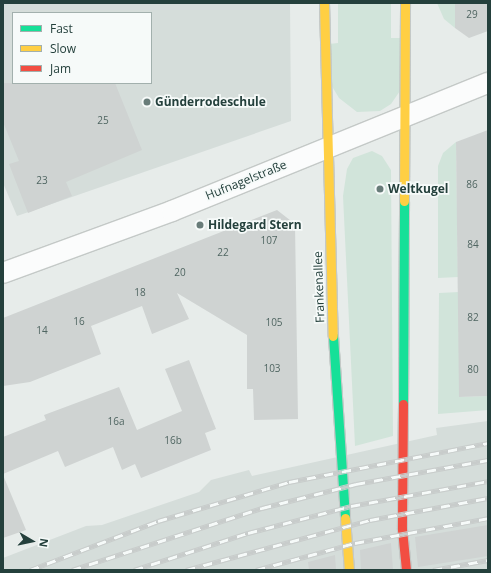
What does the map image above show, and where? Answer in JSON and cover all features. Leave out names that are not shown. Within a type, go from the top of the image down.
[{"type":"street","name":"Frankenallee","points":[[324,3],[337,453],[350,570]]},
{"type":"street","points":[[405,3],[402,529],[406,570]]},
{"type":"street","name":"Hufnagelstraße","points":[[3,273],[405,118],[488,83]]},
{"type":"shaded area","name":"Günderrodeschule","points":[[3,3],[290,3],[291,121],[17,216],[3,183]]},
{"type":"shaded area","points":[[488,421],[488,570],[3,570],[3,558],[86,526],[102,525],[199,492],[211,480],[249,470],[252,476],[437,435],[436,428]]},
{"type":"green space","points":[[338,3],[391,3],[391,38],[401,38],[402,88],[391,104],[380,111],[357,112],[339,98],[330,83],[329,44],[338,43]]},
{"type":"green space","points":[[437,3],[455,3],[455,28],[444,19]]},
{"type":"green space","points":[[456,142],[458,277],[438,278],[438,166],[443,153]]},
{"type":"green space","points":[[372,151],[382,156],[391,170],[393,436],[355,446],[343,196],[347,169],[353,158]]},
{"type":"green space","points":[[459,292],[459,397],[488,396],[488,410],[438,414],[439,293]]},
{"type":"building","points":[[455,3],[488,3],[488,31],[469,38],[455,28]]},
{"type":"building","points":[[3,83],[115,84],[142,150],[66,182],[72,196],[28,213],[9,164],[19,161],[3,122]]},
{"type":"building","points":[[488,130],[488,396],[459,397],[456,142]]},
{"type":"building","points":[[277,210],[295,224],[298,419],[254,420],[253,389],[247,389],[247,335],[177,293],[189,319],[152,334],[142,306],[91,326],[101,354],[30,382],[3,386],[3,318]]},
{"type":"building","points":[[189,360],[216,429],[205,433],[211,450],[141,478],[135,464],[122,470],[113,447],[65,467],[58,451],[3,474],[3,437],[46,420],[44,415],[119,387],[137,430],[182,411],[165,369]]},
{"type":"building","points":[[3,475],[26,530],[3,538]]},
{"type":"building","points":[[488,525],[488,556],[418,567],[415,537]]},
{"type":"building","points":[[391,543],[393,570],[361,570],[360,550]]},
{"type":"building","points":[[335,555],[336,570],[309,570],[308,562]]},
{"type":"railway","points":[[30,570],[158,521],[289,482],[488,443]]},
{"type":"railway","points":[[72,570],[262,508],[356,484],[488,460]]},
{"type":"railway","points":[[134,570],[248,533],[351,506],[488,481]]},
{"type":"railway","points":[[186,570],[370,520],[488,498]]},
{"type":"railway","points":[[256,570],[355,543],[488,518]]},
{"type":"railway","points":[[433,570],[488,560]]},
{"type":"traffic: fast","points":[[403,404],[404,201]]},
{"type":"traffic: fast","points":[[333,336],[345,518]]},
{"type":"traffic: slow","points":[[324,3],[333,336]]},
{"type":"traffic: slow","points":[[404,201],[405,3]]},
{"type":"traffic: slow","points":[[345,518],[349,570]]},
{"type":"traffic: jam","points":[[403,404],[402,529],[406,570]]},
{"type":"place","name":"Günderrodeschule","points":[[147,102]]},
{"type":"place","name":"Weltkugel","points":[[380,189]]},
{"type":"place","name":"Hildegard Stern","points":[[200,225]]}]
